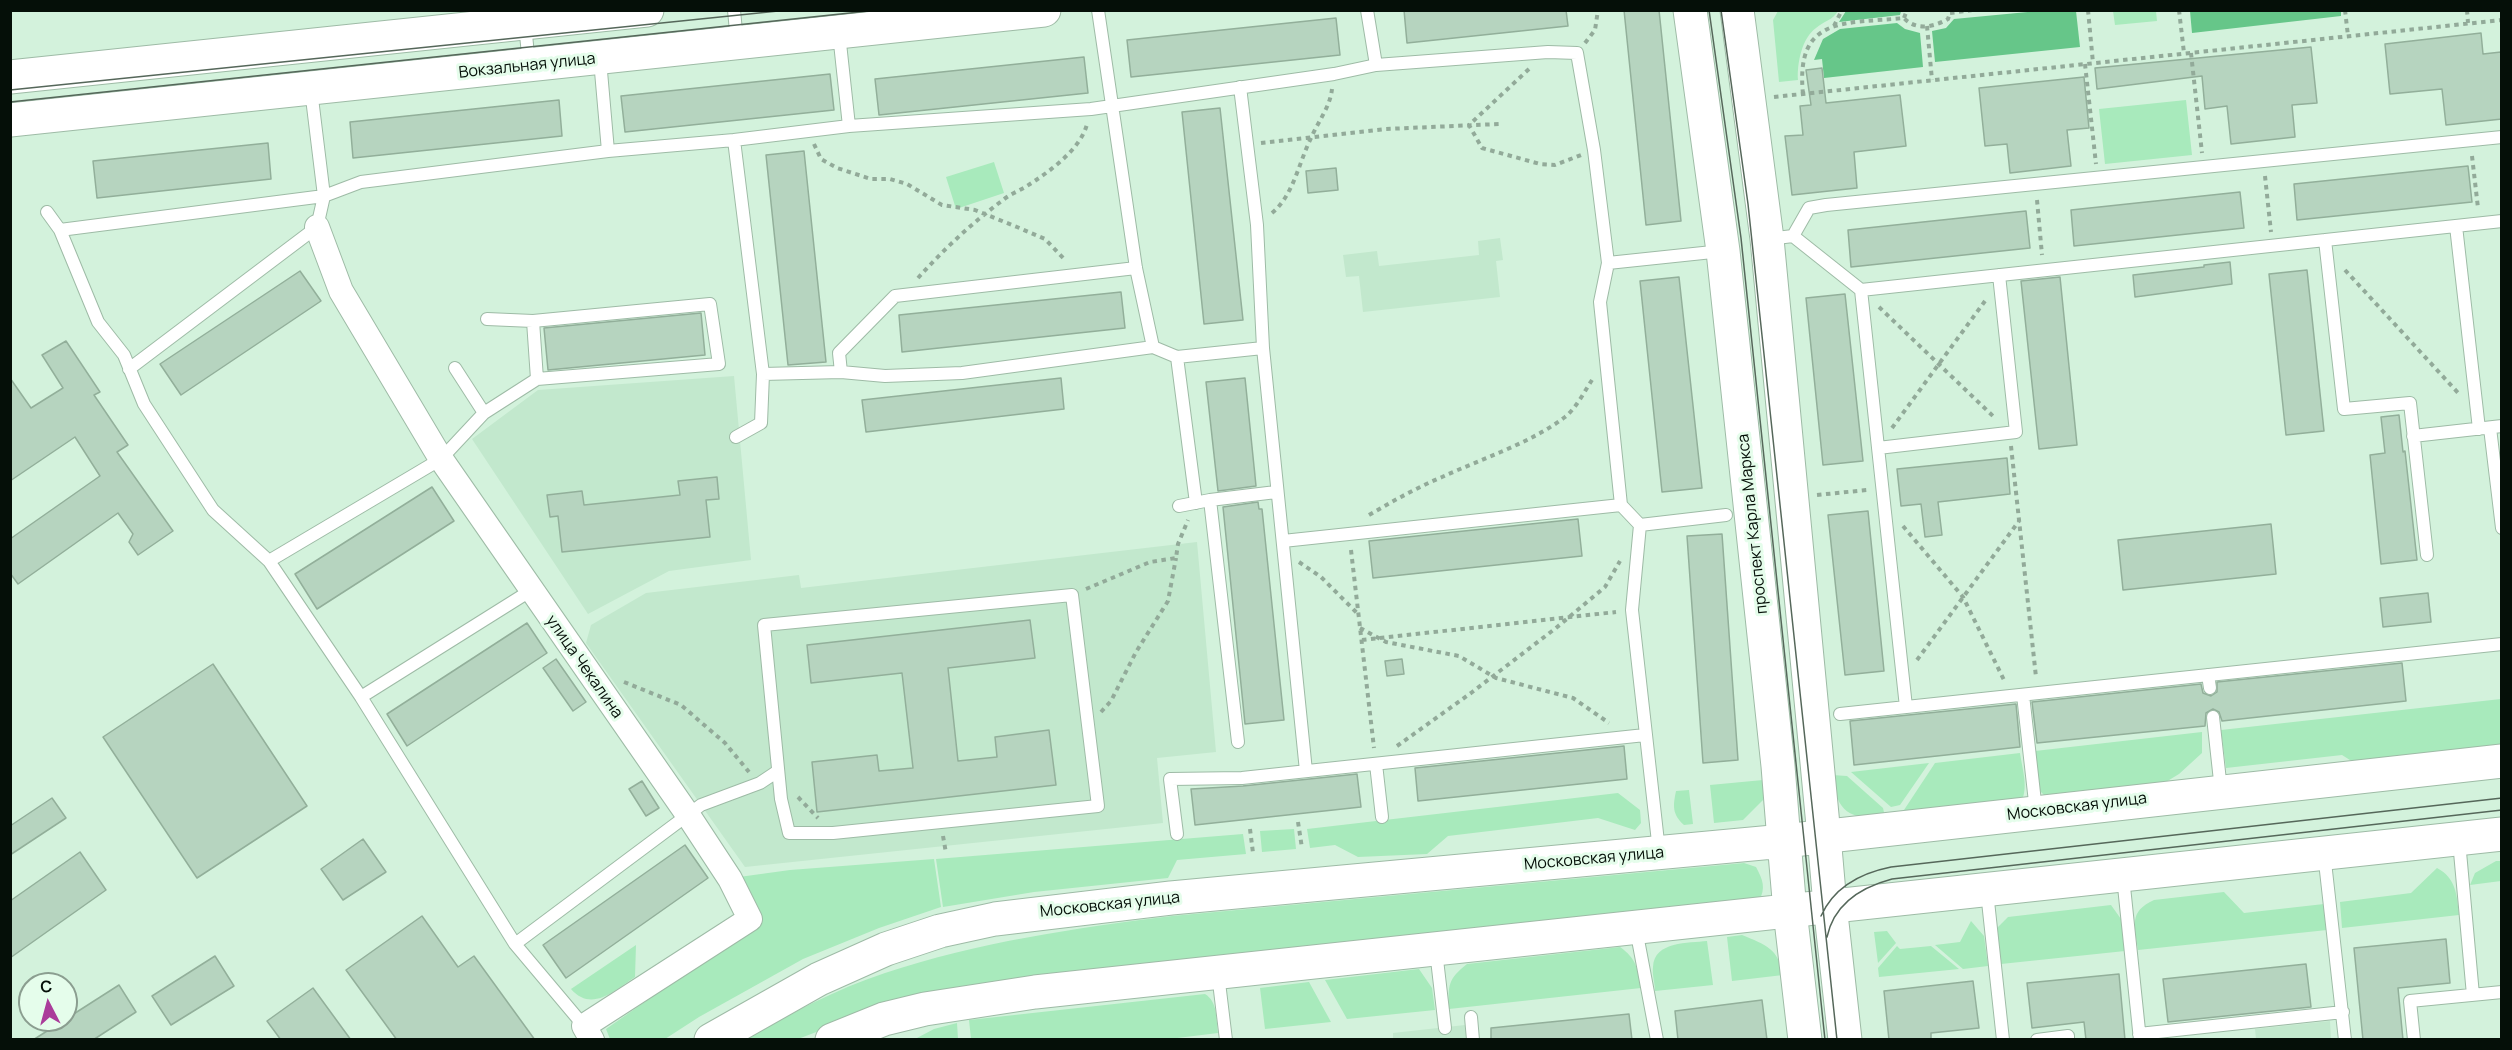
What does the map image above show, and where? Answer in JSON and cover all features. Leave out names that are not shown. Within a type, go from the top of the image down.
[{"type":"main road","name":"Вокзальная улица","points":[[10,120],[1044,10]]},
{"type":"main road","name":"проспект Карла Маркса","points":[[1690,10],[1723,251],[1776,743],[1790,911],[1805,1040]]},
{"type":"main road","points":[[1737,10],[1780,237],[1824,836],[1845,1040]]},
{"type":"main road","points":[[10,77],[526,17],[635,11]]},
{"type":"main road","name":"Московская улица","points":[[711,1040],[819,979],[885,949],[940,931],[995,919],[1171,897],[1784,841],[2221,790],[2502,761]]},
{"type":"main road","points":[[832,1040],[886,1029],[925,1009],[1035,992],[2502,834]]},
{"type":"street","name":"улица Чекалина","points":[[317,228],[340,291],[441,459],[530,591],[688,815],[730,879],[750,919],[588,1033]]},
{"type":"lane","points":[[734,10],[737,43]]},
{"type":"lane","points":[[1098,10],[1136,268],[1153,347]]},
{"type":"lane","points":[[1367,10],[1376,65]]},
{"type":"lane","points":[[526,17],[529,65]]},
{"type":"lane","points":[[839,32],[849,126]]},
{"type":"lane","points":[[60,230],[324,196],[361,182],[608,151],[734,140],[849,126],[1091,109],[1334,74],[1376,65],[1548,52],[1577,53],[1594,150],[1608,263],[1600,302],[1621,505],[1640,525],[1632,610],[1659,853]]},
{"type":"lane","points":[[599,59],[608,151]]},
{"type":"lane","points":[[1240,87],[1257,225],[1263,348],[1306,771]]},
{"type":"lane","points":[[129,369],[317,228],[324,196],[311,88]]},
{"type":"lane","points":[[2502,137],[1809,208],[1780,237],[1861,290],[1999,278],[2044,270],[2273,246],[2326,245],[2502,221]]},
{"type":"lane","points":[[734,140],[763,375],[761,423],[736,437]]},
{"type":"lane","points":[[47,212],[60,230],[98,322],[124,355],[144,404],[213,510],[269,561],[361,697],[515,944],[588,1033]]},
{"type":"lane","points":[[2456,226],[2478,414],[2490,428],[2502,528]]},
{"type":"lane","points":[[2326,245],[2344,409],[2410,403],[2427,555]]},
{"type":"lane","points":[[1608,263],[1723,251]]},
{"type":"lane","points":[[841,372],[839,353],[895,296],[1136,268]]},
{"type":"lane","points":[[1878,448],[2016,432],[1999,278]]},
{"type":"lane","points":[[1861,290],[1906,707]]},
{"type":"lane","points":[[269,561],[441,459],[484,413],[537,379],[719,364],[710,304],[533,321],[487,319]]},
{"type":"lane","points":[[533,321],[537,379]]},
{"type":"lane","points":[[763,375],[841,372],[885,376],[962,373],[1153,347],[1177,357],[1263,348]]},
{"type":"lane","points":[[1177,357],[1196,503]]},
{"type":"lane","points":[[455,368],[484,413]]},
{"type":"lane","points":[[2414,436],[2490,428]]},
{"type":"lane","points":[[1179,506],[1276,492]]},
{"type":"lane","points":[[1210,500],[1238,742]]},
{"type":"lane","points":[[1283,542],[1621,505]]},
{"type":"lane","points":[[1640,525],[1726,515]]},
{"type":"lane","points":[[361,697],[530,591]]},
{"type":"lane","points":[[1072,595],[1098,806],[833,833],[789,833],[781,799],[764,625],[1072,595]]},
{"type":"lane","points":[[1840,714],[2502,644]]},
{"type":"lane","points":[[2208,675],[2210,688]]},
{"type":"lane","points":[[2018,695],[2036,812]]},
{"type":"lane","points":[[2213,717],[2221,790]]},
{"type":"lane","points":[[1177,834],[1170,779],[1242,778],[1645,735]]},
{"type":"lane","points":[[1376,764],[1382,817]]},
{"type":"lane","points":[[515,944],[701,805],[760,783],[778,771]]},
{"type":"lane","points":[[2458,838],[2474,995]]},
{"type":"lane","points":[[2324,853],[2345,1040]]},
{"type":"lane","points":[[2123,876],[2139,1036],[2343,1012]]},
{"type":"lane","points":[[1986,889],[2003,1040]]},
{"type":"lane","points":[[1636,928],[1656,1040]]},
{"type":"lane","points":[[1436,950],[1444,1028]]},
{"type":"lane","points":[[1218,973],[1226,1040]]},
{"type":"lane","points":[[2414,1040],[2410,1001],[2502,992]]},
{"type":"lane","points":[[1471,1017],[1473,1040]]},
{"type":"lane","points":[[2037,1040],[2068,1036],[2068,1040]]},
{"type":"path","points":[[1577,53],[1595,30],[1598,10]]},
{"type":"path","points":[[1833,27],[1842,10]]},
{"type":"path","points":[[1904,18],[1907,10]]},
{"type":"path","points":[[1803,94],[1801,73],[1804,57],[1812,40],[1824,29],[1904,18],[1915,26],[1927,26],[1939,24],[1948,19],[1949,12],[1973,10]]},
{"type":"path","points":[[2088,10],[2093,63]]},
{"type":"path","points":[[2179,10],[2184,53]]},
{"type":"path","points":[[2345,10],[2348,36]]},
{"type":"path","points":[[2467,10],[2468,23]]},
{"type":"path","points":[[1774,97],[2502,20]]},
{"type":"path","points":[[1927,26],[1932,80]]},
{"type":"path","points":[[1469,125],[1548,52]]},
{"type":"path","points":[[2191,52],[2203,167]]},
{"type":"path","points":[[2085,64],[2097,177]]},
{"type":"path","points":[[1257,225],[1280,206],[1292,185],[1311,137],[1331,99],[1334,74]]},
{"type":"path","points":[[901,295],[949,246],[985,215],[1005,198],[1027,186],[1066,154],[1084,136],[1091,109]]},
{"type":"path","points":[[1247,145],[1386,129],[1499,123]]},
{"type":"path","points":[[1469,125],[1482,148],[1540,164],[1555,165],[1594,150]]},
{"type":"path","points":[[807,131],[821,159],[837,168],[871,179],[890,179],[907,184],[942,205],[975,210],[1045,239],[1062,258],[1075,268],[1092,274]]},
{"type":"path","points":[[2470,140],[2480,224]]},
{"type":"path","points":[[2263,161],[2273,246]]},
{"type":"path","points":[[2035,184],[2044,270]]},
{"type":"path","points":[[2326,245],[2478,414]]},
{"type":"path","points":[[1878,448],[1999,278]]},
{"type":"path","points":[[1861,290],[2010,433],[2037,693]]},
{"type":"path","points":[[1376,764],[1350,534],[1359,521],[1405,494],[1497,453],[1566,416],[1592,380],[1607,368]]},
{"type":"path","points":[[1817,495],[1882,488]]},
{"type":"path","points":[[1089,727],[1111,701],[1136,652],[1168,601],[1178,544],[1196,503]]},
{"type":"path","points":[[1885,507],[1963,597],[2018,695]]},
{"type":"path","points":[[1903,680],[2019,521]]},
{"type":"path","points":[[1376,764],[1408,736],[1434,720],[1493,676],[1605,587],[1640,525]]},
{"type":"path","points":[[1283,542],[1297,561],[1321,577],[1359,615]]},
{"type":"path","points":[[1072,595],[1150,562],[1176,558]]},
{"type":"path","points":[[1362,640],[1632,610]]},
{"type":"path","points":[[1360,628],[1386,642],[1459,656],[1493,676],[1573,698],[1599,714],[1626,737]]},
{"type":"path","points":[[618,682],[681,705],[725,743],[760,783]]},
{"type":"path","points":[[781,799],[795,794],[833,833]]},
{"type":"path","points":[[1298,822],[1302,848]]},
{"type":"path","points":[[1250,829],[1253,853]]},
{"type":"shaded area","points":[[1500,238],[1503,260],[1496,261],[1500,297],[1363,312],[1359,276],[1346,277],[1343,255],[1377,251],[1379,266],[1479,255],[1478,241]]},
{"type":"shaded area","points":[[734,376],[751,560],[669,571],[588,614],[472,439],[538,390]]},
{"type":"shaded area","points":[[1197,542],[1216,752],[1157,758],[1163,823],[745,867],[586,643],[591,625],[646,593],[799,575],[801,588]]},
{"type":"shaded area","points":[[2330,1021],[2331,1039],[2256,1039],[2255,1029]]},
{"type":"shaded area","points":[[1465,1025],[1466,1039],[1393,1039],[1393,1033]]},
{"type":"green space","points":[[1778,11],[1838,11],[1811,32],[1807,38],[1798,66],[1798,80],[1779,82],[1773,20]]},
{"type":"green space","points":[[1846,11],[1901,11],[1900,15],[1839,22]]},
{"type":"green space","points":[[2038,11],[2076,11],[2080,47],[1935,62],[1932,31],[1946,28],[1954,19]]},
{"type":"green space","points":[[2113,11],[2156,11],[2157,21],[2115,25]]},
{"type":"green space","points":[[2190,11],[2341,11],[2341,16],[2192,33]]},
{"type":"green space","points":[[1897,23],[1905,29],[1920,33],[1923,67],[1824,78],[1822,59],[1814,60],[1823,39],[1840,29]]},
{"type":"green space","points":[[2186,100],[2192,155],[2105,164],[2099,109]]},
{"type":"green space","points":[[994,162],[1004,193],[956,209],[946,177]]},
{"type":"green space","points":[[2501,699],[2501,751],[2361,767],[2342,755],[2226,768],[2221,730]]},
{"type":"green space","points":[[2202,732],[2202,753],[2179,774],[2151,791],[2048,799],[2040,791],[2035,751]]},
{"type":"green space","points":[[2020,753],[2025,784],[2021,802],[1905,819],[1904,810],[1935,763]]},
{"type":"green space","points":[[1929,763],[1900,805],[1891,807],[1851,772]]},
{"type":"green space","points":[[1832,775],[1847,776],[1883,808],[1886,821],[1854,815],[1847,811],[1838,798]]},
{"type":"green space","points":[[1763,780],[1763,800],[1743,820],[1714,823],[1710,785]]},
{"type":"green space","points":[[1689,790],[1693,824],[1684,825],[1675,813],[1674,801],[1676,791]]},
{"type":"green space","points":[[1618,793],[1640,810],[1641,823],[1635,830],[1598,818],[1448,836],[1427,854],[1358,857],[1335,845],[1310,848],[1307,829]]},
{"type":"green space","points":[[1294,829],[1296,849],[1262,852],[1260,831]]},
{"type":"green space","points":[[1243,834],[1246,854],[1177,860],[1168,878],[1034,892],[943,907],[936,859]]},
{"type":"green space","points":[[934,859],[941,907],[879,928],[803,959],[699,1017],[665,1039],[610,1039],[606,1029],[762,920],[739,877],[790,870]]},
{"type":"green space","points":[[2496,861],[2501,861],[2501,881],[2470,885],[2475,873]]},
{"type":"green space","points":[[1744,863],[1756,867],[1760,876],[1763,888],[1759,901],[874,1010],[798,1039],[745,1040],[813,1003],[867,979],[920,962],[1027,937],[1172,916]]},
{"type":"green space","points":[[2437,868],[2452,882],[2459,915],[2342,928],[2340,902],[2411,893]]},
{"type":"green space","points":[[2224,892],[2244,913],[2324,904],[2327,930],[2138,950],[2135,920],[2140,909],[2154,900]]},
{"type":"green space","points":[[2111,905],[2121,919],[2125,951],[2001,964],[1997,928],[2008,917]]},
{"type":"green space","points":[[1971,921],[1984,936],[1988,966],[1963,969],[1935,945],[1960,942]]},
{"type":"green space","points":[[1887,931],[1896,943],[1878,963],[1874,932]]},
{"type":"green space","points":[[1742,935],[1770,949],[1778,959],[1783,975],[1732,981],[1727,937]]},
{"type":"green space","points":[[1707,941],[1713,985],[1655,991],[1653,967],[1659,952],[1682,943]]},
{"type":"green space","points":[[636,945],[635,977],[620,988],[595,999],[579,996],[571,989]]},
{"type":"green space","points":[[1897,946],[1900,949],[1931,946],[1959,969],[1879,977],[1878,968]]},
{"type":"green space","points":[[1620,947],[1630,955],[1639,975],[1641,988],[1449,1009],[1450,983],[1467,964]]},
{"type":"green space","points":[[1419,969],[1432,988],[1435,1010],[1347,1019],[1325,980]]},
{"type":"green space","points":[[1309,982],[1331,1022],[1265,1029],[1260,988]]},
{"type":"green space","points":[[1205,994],[1214,1006],[1218,1033],[1161,1040],[971,1039],[969,1020]]},
{"type":"green space","points":[[957,1023],[958,1039],[915,1039],[934,1029]]},
{"type":"building","points":[[1404,10],[1566,10],[1568,26],[1407,43]]},
{"type":"building","points":[[1624,10],[1659,10],[1681,221],[1646,225]]},
{"type":"building","points":[[1336,18],[1340,55],[1131,77],[1127,40]]},
{"type":"building","points":[[2481,33],[2483,54],[2501,52],[2502,119],[2446,125],[2442,89],[2390,94],[2385,44]]},
{"type":"building","points":[[2311,47],[2317,103],[2292,105],[2295,137],[2231,144],[2227,106],[2205,109],[2202,76],[2097,89],[2095,68]]},
{"type":"building","points":[[1084,57],[1088,93],[879,115],[875,79]]},
{"type":"building","points":[[1822,68],[1826,103],[1900,95],[1906,146],[1854,152],[1857,188],[1792,195],[1785,136],[1803,135],[1800,106],[1811,105],[1806,70]]},
{"type":"building","points":[[830,74],[834,110],[625,132],[621,96]]},
{"type":"building","points":[[2084,77],[2089,128],[2067,130],[2071,166],[2010,173],[2007,144],[1985,146],[1979,88]]},
{"type":"building","points":[[559,100],[562,136],[353,158],[350,122]]},
{"type":"building","points":[[1220,108],[1243,320],[1204,324],[1182,112]]},
{"type":"building","points":[[268,143],[271,179],[97,198],[93,161]]},
{"type":"building","points":[[804,151],[826,362],[788,365],[766,155]]},
{"type":"building","points":[[2468,166],[2472,202],[2297,220],[2294,184]]},
{"type":"building","points":[[1336,168],[1338,190],[1308,193],[1306,171]]},
{"type":"building","points":[[2240,192],[2244,228],[2074,246],[2071,210]]},
{"type":"building","points":[[2026,211],[2030,248],[1851,267],[1848,230]]},
{"type":"building","points":[[2230,262],[2232,284],[2135,297],[2133,275]]},
{"type":"building","points":[[2307,270],[2324,431],[2286,435],[2269,274]]},
{"type":"building","points":[[300,271],[321,301],[181,395],[160,364]]},
{"type":"building","points":[[1679,277],[1702,488],[1662,492],[1640,281]]},
{"type":"building","points":[[2060,277],[2077,445],[2039,449],[2021,281]]},
{"type":"building","points":[[1121,292],[1125,328],[902,352],[899,315]]},
{"type":"building","points":[[1845,294],[1863,461],[1823,465],[1806,298]]},
{"type":"building","points":[[701,313],[705,355],[548,370],[544,328]]},
{"type":"building","points":[[66,341],[100,392],[94,395],[128,445],[117,452],[173,531],[138,555],[129,542],[133,534],[118,513],[18,584],[10,573],[10,539],[100,476],[75,437],[10,481],[10,378],[31,408],[63,388],[42,355]]},
{"type":"building","points":[[1061,378],[1064,409],[866,432],[862,400]]},
{"type":"building","points":[[1245,378],[1256,486],[1218,491],[1206,382]]},
{"type":"building","points":[[2399,415],[2417,560],[2381,564],[2370,455],[2385,453],[2381,417]]},
{"type":"building","points":[[2007,458],[2010,494],[1938,502],[1942,535],[1925,537],[1921,504],[1901,506],[1897,469]]},
{"type":"building","points":[[717,477],[719,499],[706,500],[710,537],[562,552],[558,516],[550,517],[547,495],[582,491],[584,505],[680,495],[678,481]]},
{"type":"building","points":[[432,487],[454,521],[317,609],[295,574]]},
{"type":"building","points":[[1258,502],[1259,509],[1262,509],[1284,720],[1245,724],[1223,507]]},
{"type":"building","points":[[1868,511],[1884,671],[1845,675],[1828,515]]},
{"type":"building","points":[[1578,519],[1582,556],[1373,578],[1369,541]]},
{"type":"building","points":[[2271,524],[2276,574],[2123,590],[2118,540]]},
{"type":"building","points":[[1722,534],[1738,760],[1703,763],[1687,536]]},
{"type":"building","points":[[2428,593],[2431,622],[2383,627],[2380,598]]},
{"type":"building","points":[[1030,620],[1035,658],[948,668],[958,761],[997,757],[995,737],[1049,730],[1056,785],[817,812],[812,762],[877,755],[879,771],[913,768],[902,673],[811,683],[807,645]]},
{"type":"building","points":[[527,623],[547,653],[407,746],[387,714]]},
{"type":"building","points":[[556,659],[586,702],[573,711],[543,668]]},
{"type":"building","points":[[1402,659],[1404,674],[1387,676],[1385,661]]},
{"type":"building","points":[[2402,663],[2406,701],[2222,721],[2219,712],[2213,709],[2206,713],[2205,726],[2037,743],[2032,702],[2201,684],[2203,693],[2211,696],[2217,692],[2217,682]]},
{"type":"building","points":[[213,664],[307,806],[197,878],[103,737]]},
{"type":"building","points":[[2016,704],[2020,747],[1854,765],[1850,721]]},
{"type":"building","points":[[1624,746],[1627,779],[1418,801],[1415,768]]},
{"type":"building","points":[[1357,774],[1361,807],[1195,825],[1191,789]]},
{"type":"building","points":[[642,781],[659,808],[646,816],[629,789]]},
{"type":"building","points":[[52,798],[66,818],[10,855],[10,826]]},
{"type":"building","points":[[363,839],[386,872],[343,900],[321,869]]},
{"type":"building","points":[[685,845],[708,878],[566,978],[543,945]]},
{"type":"building","points":[[80,852],[106,890],[10,958],[10,901]]},
{"type":"building","points":[[422,916],[458,967],[474,956],[535,1040],[397,1040],[346,970]]},
{"type":"building","points":[[2446,939],[2450,983],[2398,988],[2403,1040],[2363,1040],[2354,948]]},
{"type":"building","points":[[215,956],[234,986],[171,1025],[152,996]]},
{"type":"building","points":[[2306,964],[2311,1007],[2168,1022],[2163,979]]},
{"type":"building","points":[[2119,974],[2125,1040],[2086,1040],[2084,1022],[2032,1028],[2027,983]]},
{"type":"building","points":[[1973,981],[1979,1028],[1931,1033],[1931,1040],[1889,1040],[1884,991]]},
{"type":"building","points":[[119,985],[136,1012],[93,1040],[33,1040],[46,1032],[78,1032],[78,1011]]},
{"type":"building","points":[[313,988],[351,1040],[281,1040],[267,1021]]},
{"type":"building","points":[[1762,1000],[1767,1040],[1678,1040],[1675,1011]]},
{"type":"building","points":[[1629,1014],[1632,1040],[1491,1040],[1491,1028]]},
{"type":"tram line","points":[[10,90],[788,10]]},
{"type":"tram line","points":[[10,102],[878,10]]},
{"type":"tram line","points":[[1709,10],[1741,238],[1825,1040]]},
{"type":"tram line","points":[[1721,10],[1748,204],[1837,1040]]},
{"type":"tram line","points":[[1821,916],[1841,889],[1859,877],[1891,867],[2502,798]]},
{"type":"tram line","points":[[1827,937],[1836,915],[1843,906],[1860,892],[1892,879],[2502,810]]}]
